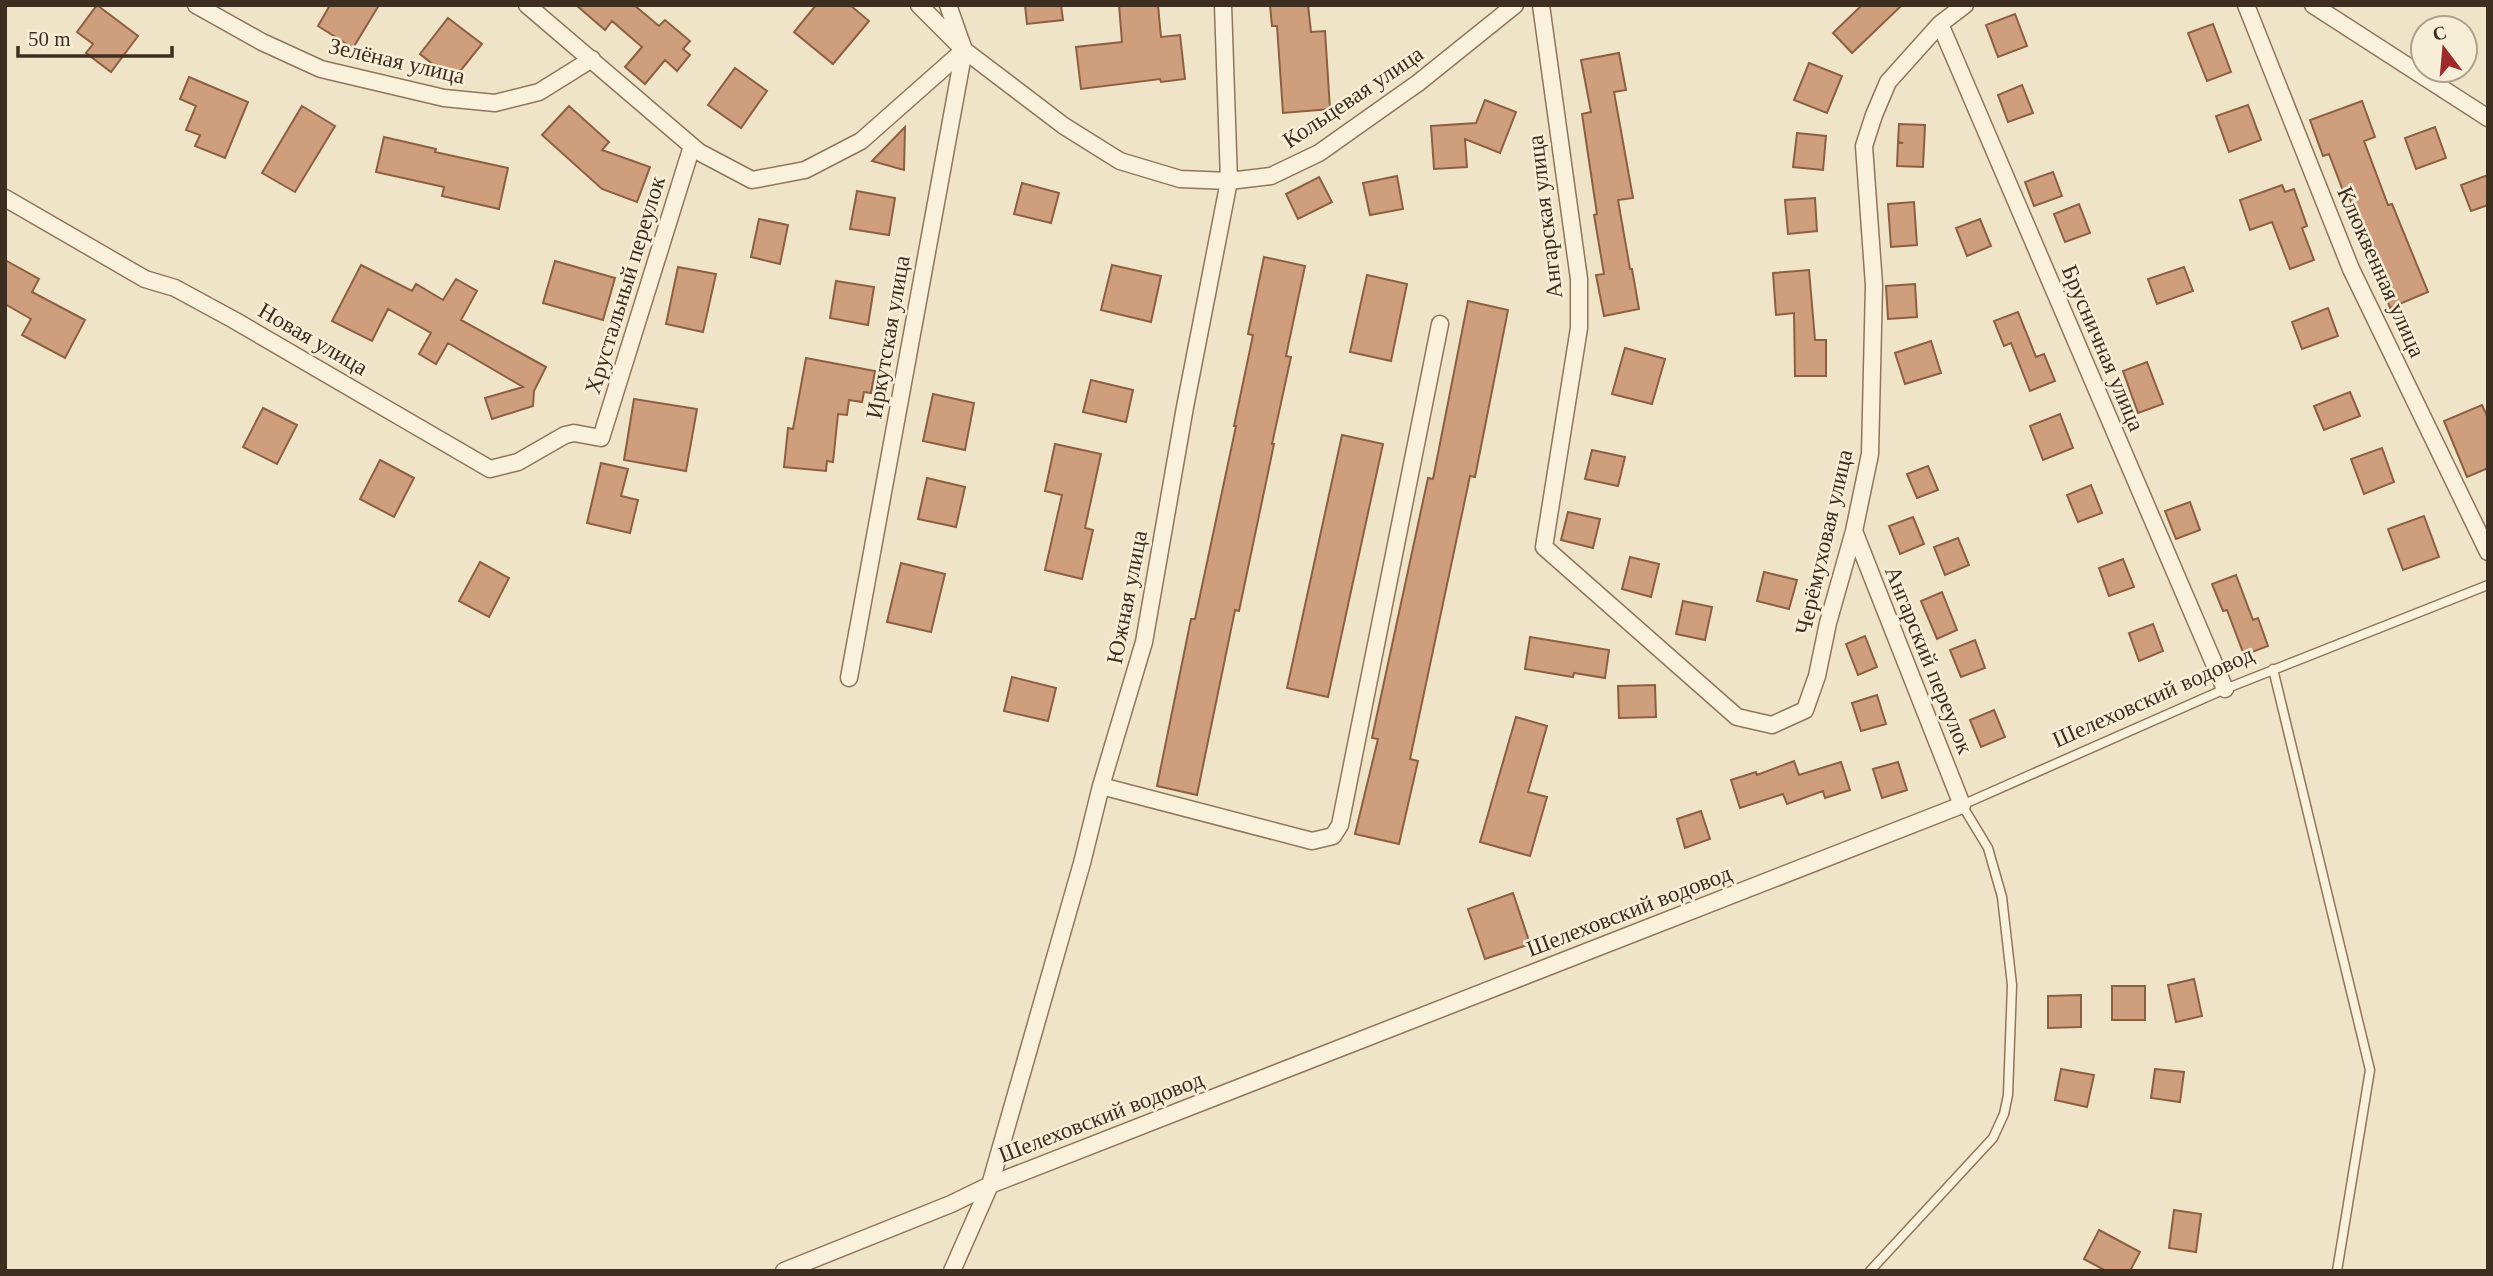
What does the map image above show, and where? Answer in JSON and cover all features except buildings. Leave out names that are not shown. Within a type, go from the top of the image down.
[{"type":"street","name":"Зелёная улица","points":[[196,5],[262,42],[321,69],[444,98],[495,103],[539,92],[592,59]]},
{"type":"street","points":[[527,5],[692,146],[752,180],[805,170],[861,141],[964,50]]},
{"type":"street","name":"Кольцевая улица","points":[[919,5],[964,50],[1064,126],[1120,161],[1180,179],[1229,181],[1270,176],[1319,153],[1418,83],[1515,5]]},
{"type":"street","name":"Иркутская улица","points":[[849,678],[964,50],[948,5]]},
{"type":"street","name":"Южная улица","points":[[952,1271],[990,1185],[1144,642],[1185,407],[1229,181],[1223,5]]},
{"type":"street","name":"Ангарская улица","points":[[1541,5],[1579,279],[1579,328],[1544,547]]},
{"type":"street","name":"Черёмуховая улица","points":[[1544,547],[1737,717],[1772,725],[1805,710],[1817,676],[1828,623],[1854,531],[1870,454],[1874,285],[1864,146],[1888,82],[1940,24],[1965,5]]},
{"type":"street","name":"Клюквенная улица","points":[[2246,5],[2351,269],[2488,552]]},
{"type":"street","points":[[2314,5],[2488,118]]},
{"type":"street","name":"Брусничная улица","points":[[1940,24],[2225,689]]},
{"type":"street","name":"Хрустальный переулок","points":[[601,438],[692,146]]},
{"type":"street","name":"Новая улица","points":[[5,198],[145,279],[175,288],[234,320],[490,468],[518,462],[565,435],[574,433],[601,438]]},
{"type":"street","points":[[1101,786],[1312,841],[1333,836],[1340,825],[1440,324]]},
{"type":"street","name":"Ангарский переулок","points":[[1854,531],[1962,805]]},
{"type":"street","name":"Шелеховский водовод","points":[[784,1271],[951,1204],[990,1185],[1962,805]]},
{"type":"lane","name":"Шелеховский водовод","points":[[1962,805],[2225,689],[2488,585]]},
{"type":"lane","points":[[2273,669],[2370,1070],[2337,1271]]},
{"type":"lane","points":[[1870,1271],[1993,1138],[2004,1114],[2008,1095],[2012,985],[2002,897],[1988,848],[1962,805]]}]
